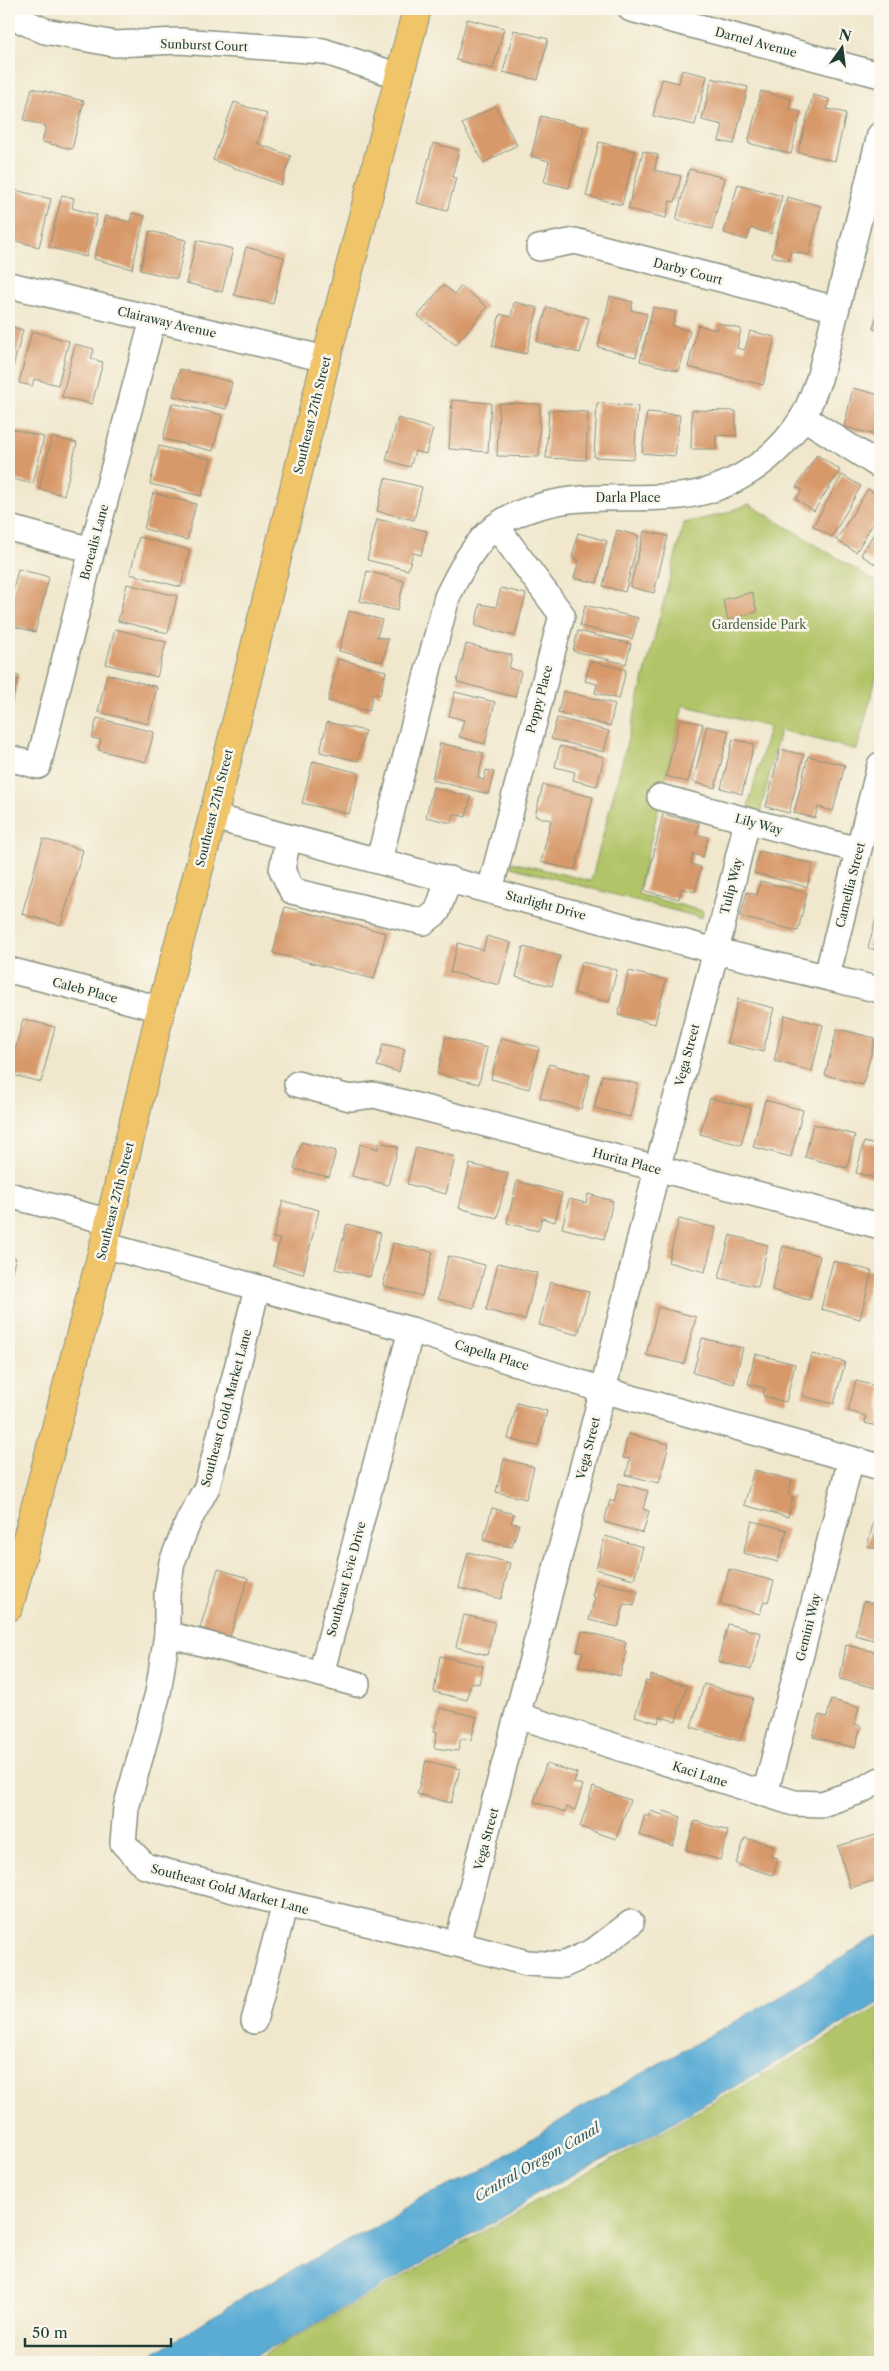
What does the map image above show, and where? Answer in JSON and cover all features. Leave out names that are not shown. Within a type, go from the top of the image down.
[{"type":"main road","name":"Southeast 27th Street","points":[[9,1606],[107,1233],[326,359],[417,9]]},
{"type":"street","name":"Darnel Avenue","points":[[632,9],[880,75]]},
{"type":"street","name":"Sunburst Court","points":[[9,15],[44,31],[115,44],[179,42],[322,51],[399,76]]},
{"type":"street","name":"Darla Place","points":[[379,860],[447,596],[462,566],[476,547],[496,526],[522,512],[545,504],[588,497],[681,496],[710,490],[740,478],[759,466],[784,442],[803,417],[819,379],[880,135]]},
{"type":"street","name":"Darby Court","points":[[539,248],[575,242],[836,309]]},
{"type":"street","name":"Clairaway Avenue","points":[[9,285],[326,359]]},
{"type":"street","name":"Borealis Lane","points":[[9,758],[38,766],[92,550],[153,319]]},
{"type":"street","points":[[803,417],[880,466]]},
{"type":"street","name":"Poppy Place","points":[[490,890],[562,615],[496,526]]},
{"type":"street","points":[[9,528],[92,550]]},
{"type":"street","name":"Camellia Street","points":[[827,976],[880,765]]},
{"type":"street","name":"Lily Way","points":[[660,798],[858,850]]},
{"type":"street","name":"Starlight Drive","points":[[212,817],[716,951],[880,990]]},
{"type":"street","name":"Tulip Way","points":[[716,951],[747,820]]},
{"type":"street","points":[[288,837],[282,870],[292,891],[424,922],[437,912],[449,879]]},
{"type":"street","name":"Vega Street","points":[[458,1944],[603,1390],[657,1168],[716,951]]},
{"type":"street","name":"Caleb Place","points":[[9,970],[162,1009]]},
{"type":"street","name":"Hurita Place","points":[[297,1084],[350,1098],[374,1095],[880,1226]]},
{"type":"street","name":"Capella Place","points":[[9,1195],[258,1289],[411,1330],[603,1390],[880,1467]]},
{"type":"street","name":"Southeast Gold Market Lane","points":[[258,1289],[207,1487],[189,1520],[172,1562],[167,1594],[167,1634],[158,1693],[126,1808],[123,1843],[144,1866],[285,1904],[458,1944],[527,1963],[564,1964],[594,1951],[631,1923]]},
{"type":"street","name":"Southeast Evie Drive","points":[[321,1674],[411,1330]]},
{"type":"street","name":"Gemini Way","points":[[765,1794],[851,1459]]},
{"type":"street","points":[[167,1634],[357,1684]]},
{"type":"street","name":"Kaci Lane","points":[[519,1716],[794,1803],[822,1804],[860,1791],[880,1780]]},
{"type":"street","points":[[254,2021],[285,1904]]},
{"type":"green space","name":"Gardenside Park","points":[[749,504],[880,584],[880,663],[857,750],[780,730],[760,814],[747,811],[769,727],[683,705],[638,894],[703,911],[702,918],[511,867],[512,862],[591,881],[684,523],[723,514]]},
{"type":"green space","points":[[880,2006],[880,2362],[251,2362],[807,2050]]},
{"type":"water","name":"Central Oregon Canal","points":[[880,1934],[880,2002],[644,2139],[532,2196],[522,2206],[282,2343],[241,2362],[137,2362],[170,2344],[234,2302],[352,2238],[375,2228],[425,2196],[469,2178],[579,2109],[766,2004]]},
{"type":"building","points":[[467,19],[504,28],[493,69],[456,60]]},
{"type":"building","points":[[514,30],[548,39],[538,80],[503,72]]},
{"type":"building","points":[[682,70],[707,76],[695,125],[653,116],[662,79],[679,83]]},
{"type":"building","points":[[712,78],[748,87],[734,144],[719,141],[723,125],[702,120]]},
{"type":"building","points":[[32,88],[84,101],[72,149],[42,142],[46,126],[24,120]]},
{"type":"building","points":[[761,91],[791,99],[789,109],[801,112],[791,154],[748,143]]},
{"type":"building","points":[[813,95],[829,99],[827,109],[846,113],[835,161],[798,152]]},
{"type":"building","points":[[234,102],[267,114],[256,143],[291,156],[281,185],[213,160]]},
{"type":"building","points":[[495,106],[517,145],[484,163],[462,124]]},
{"type":"building","points":[[541,116],[584,127],[569,188],[544,182],[549,161],[531,156]]},
{"type":"building","points":[[599,142],[635,151],[622,205],[586,196]]},
{"type":"building","points":[[433,143],[459,150],[452,177],[456,178],[447,211],[417,203]]},
{"type":"building","points":[[643,151],[658,155],[654,170],[681,176],[675,202],[670,201],[666,218],[628,209]]},
{"type":"building","points":[[689,169],[725,178],[712,229],[676,220]]},
{"type":"building","points":[[738,184],[782,196],[771,234],[751,228],[747,240],[724,233]]},
{"type":"building","points":[[15,190],[51,199],[39,247],[9,239],[9,215]]},
{"type":"building","points":[[62,195],[74,198],[72,208],[97,215],[86,257],[49,247]]},
{"type":"building","points":[[787,197],[821,206],[809,255],[791,251],[789,261],[772,256]]},
{"type":"building","points":[[132,213],[145,216],[132,269],[94,259],[105,216],[130,222]]},
{"type":"building","points":[[150,231],[186,240],[177,279],[140,270]]},
{"type":"building","points":[[197,240],[233,249],[222,292],[186,283]]},
{"type":"building","points":[[246,247],[284,257],[273,304],[234,295]]},
{"type":"building","points":[[443,285],[455,294],[461,286],[487,307],[456,345],[418,316]]},
{"type":"building","points":[[610,296],[633,302],[631,310],[647,314],[636,357],[598,347]]},
{"type":"building","points":[[514,302],[538,308],[526,354],[492,346],[500,314],[511,317]]},
{"type":"building","points":[[880,304],[880,331],[873,329]]},
{"type":"building","points":[[547,307],[589,318],[580,353],[537,342]]},
{"type":"building","points":[[653,307],[676,312],[673,326],[690,331],[679,371],[640,361]]},
{"type":"building","points":[[718,323],[741,329],[737,348],[745,350],[750,331],[775,337],[763,385],[688,367],[698,325],[716,330]]},
{"type":"building","points":[[9,326],[23,330],[9,382]]},
{"type":"building","points":[[32,331],[69,341],[58,385],[34,379],[32,386],[19,383]]},
{"type":"building","points":[[75,344],[94,349],[91,359],[103,362],[92,404],[62,397]]},
{"type":"building","points":[[180,369],[232,382],[226,409],[173,396]]},
{"type":"building","points":[[853,388],[880,395],[880,436],[844,427]]},
{"type":"building","points":[[452,400],[491,403],[488,452],[449,449]]},
{"type":"building","points":[[172,403],[222,415],[213,451],[163,439]]},
{"type":"building","points":[[499,403],[540,404],[539,457],[497,456]]},
{"type":"building","points":[[597,403],[638,406],[634,459],[594,457]]},
{"type":"building","points":[[549,410],[588,412],[586,460],[546,458]]},
{"type":"building","points":[[692,410],[736,411],[736,436],[716,435],[716,449],[691,449]]},
{"type":"building","points":[[647,412],[680,415],[675,456],[642,453]]},
{"type":"building","points":[[398,418],[433,429],[426,454],[415,451],[410,467],[386,460]]},
{"type":"building","points":[[9,428],[44,437],[33,484],[9,478]]},
{"type":"building","points":[[52,437],[77,443],[64,495],[39,489]]},
{"type":"building","points":[[159,446],[211,459],[201,496],[150,484]]},
{"type":"building","points":[[817,455],[840,470],[814,511],[796,499],[802,490],[796,487]]},
{"type":"building","points":[[842,475],[861,486],[832,537],[813,526]]},
{"type":"building","points":[[385,478],[422,487],[414,520],[377,511]]},
{"type":"building","points":[[868,489],[880,496],[880,512],[856,552],[836,540]]},
{"type":"building","points":[[153,493],[196,504],[187,540],[144,529]]},
{"type":"building","points":[[377,519],[427,531],[421,555],[413,553],[408,570],[367,560]]},
{"type":"building","points":[[880,523],[880,567],[861,555]]},
{"type":"building","points":[[617,530],[639,536],[625,592],[603,586]]},
{"type":"building","points":[[644,531],[668,536],[654,593],[630,587]]},
{"type":"building","points":[[578,533],[607,541],[597,583],[574,578],[579,560],[572,558]]},
{"type":"building","points":[[139,537],[190,550],[181,587],[130,574]]},
{"type":"building","points":[[18,569],[49,577],[35,632],[9,625],[9,608]]},
{"type":"building","points":[[367,571],[404,581],[397,611],[360,601]]},
{"type":"building","points":[[127,584],[177,596],[168,633],[118,621]]},
{"type":"building","points":[[501,588],[526,594],[515,636],[475,626],[480,604],[496,607]]},
{"type":"building","points":[[752,592],[757,612],[728,620],[723,600]]},
{"type":"building","points":[[585,605],[638,618],[632,639],[580,626]]},
{"type":"building","points":[[349,611],[382,620],[377,637],[388,639],[383,662],[339,651]]},
{"type":"building","points":[[115,629],[166,642],[157,677],[106,664]]},
{"type":"building","points":[[578,631],[631,644],[626,664],[573,651]]},
{"type":"building","points":[[466,644],[512,655],[509,668],[521,672],[515,697],[457,682]]},
{"type":"building","points":[[338,659],[386,671],[380,695],[373,693],[369,711],[328,701]]},
{"type":"building","points":[[590,661],[626,670],[619,699],[595,693],[597,684],[585,681]]},
{"type":"building","points":[[9,673],[19,676],[9,715]]},
{"type":"building","points":[[107,674],[157,687],[148,724],[98,712]]},
{"type":"building","points":[[563,691],[615,704],[610,726],[558,713]]},
{"type":"building","points":[[455,692],[495,702],[485,744],[459,737],[464,720],[449,716]]},
{"type":"building","points":[[97,718],[154,732],[146,762],[98,750],[101,740],[92,738]]},
{"type":"building","points":[[557,718],[609,731],[604,752],[551,739]]},
{"type":"building","points":[[680,718],[703,724],[688,782],[666,776]]},
{"type":"building","points":[[327,722],[365,731],[358,761],[320,752]]},
{"type":"building","points":[[707,726],[729,731],[715,788],[693,782]]},
{"type":"building","points":[[733,739],[754,744],[742,794],[721,788]]},
{"type":"building","points":[[440,743],[484,753],[478,778],[484,780],[486,770],[494,772],[488,794],[432,780]]},
{"type":"building","points":[[560,746],[604,757],[597,786],[573,780],[575,772],[555,767]]},
{"type":"building","points":[[780,749],[804,755],[789,813],[766,807]]},
{"type":"building","points":[[808,756],[845,765],[833,811],[818,807],[815,818],[794,813]]},
{"type":"building","points":[[313,761],[359,773],[349,814],[302,803]]},
{"type":"building","points":[[543,785],[593,797],[575,870],[541,862],[551,820],[535,816]]},
{"type":"building","points":[[433,787],[471,797],[466,817],[454,814],[451,823],[426,817]]},
{"type":"building","points":[[663,814],[699,823],[696,834],[708,837],[703,857],[693,854],[691,864],[701,867],[695,892],[681,888],[679,899],[645,891]]},
{"type":"building","points":[[43,839],[83,850],[61,925],[22,914]]},
{"type":"building","points":[[759,851],[813,864],[807,887],[754,873]]},
{"type":"building","points":[[760,881],[807,893],[798,931],[740,917],[747,892],[757,895]]},
{"type":"building","points":[[285,907],[386,933],[374,979],[273,953]]},
{"type":"building","points":[[878,911],[880,911],[880,951],[868,948]]},
{"type":"building","points":[[487,936],[511,943],[499,985],[450,972],[458,943],[483,950]]},
{"type":"building","points":[[523,947],[560,956],[552,986],[516,977]]},
{"type":"building","points":[[582,962],[617,970],[609,1002],[574,993]]},
{"type":"building","points":[[629,971],[666,980],[655,1024],[618,1015]]},
{"type":"building","points":[[738,999],[774,1008],[763,1052],[727,1043]]},
{"type":"building","points":[[785,1015],[823,1025],[812,1071],[774,1061]]},
{"type":"building","points":[[23,1019],[55,1027],[41,1082],[9,1074]]},
{"type":"building","points":[[837,1029],[875,1038],[863,1085],[825,1075]]},
{"type":"building","points":[[446,1037],[487,1048],[479,1084],[437,1074]]},
{"type":"building","points":[[501,1038],[539,1047],[529,1089],[491,1079]]},
{"type":"building","points":[[383,1044],[405,1049],[399,1072],[377,1066]]},
{"type":"building","points":[[549,1064],[590,1075],[581,1109],[540,1098]]},
{"type":"building","points":[[602,1075],[638,1084],[630,1117],[594,1108]]},
{"type":"building","points":[[710,1098],[751,1108],[741,1145],[700,1134]]},
{"type":"building","points":[[765,1100],[803,1110],[791,1157],[753,1147]]},
{"type":"building","points":[[813,1124],[855,1135],[847,1168],[805,1157]]},
{"type":"building","points":[[301,1142],[336,1151],[329,1177],[294,1169]]},
{"type":"building","points":[[379,1142],[398,1147],[388,1185],[352,1176],[360,1144],[378,1149]]},
{"type":"building","points":[[864,1142],[880,1146],[880,1179],[856,1173]]},
{"type":"building","points":[[416,1147],[455,1157],[446,1194],[407,1184]]},
{"type":"building","points":[[470,1164],[508,1173],[497,1218],[459,1208]]},
{"type":"building","points":[[517,1181],[562,1193],[555,1222],[542,1218],[538,1231],[507,1223]]},
{"type":"building","points":[[588,1194],[613,1201],[604,1239],[562,1228],[569,1199],[586,1203]]},
{"type":"building","points":[[283,1201],[319,1210],[303,1274],[273,1266],[280,1239],[273,1238]]},
{"type":"building","points":[[679,1219],[716,1228],[705,1272],[668,1262]]},
{"type":"building","points":[[347,1224],[381,1233],[370,1277],[335,1269]]},
{"type":"building","points":[[730,1235],[768,1245],[758,1287],[719,1278]]},
{"type":"building","points":[[393,1243],[433,1252],[422,1296],[383,1286]]},
{"type":"building","points":[[783,1246],[820,1256],[809,1300],[772,1290]]},
{"type":"building","points":[[9,1255],[16,1258],[9,1280]]},
{"type":"building","points":[[448,1256],[485,1265],[474,1308],[438,1299]]},
{"type":"building","points":[[833,1261],[872,1271],[860,1319],[821,1309]]},
{"type":"building","points":[[498,1263],[537,1273],[525,1320],[486,1310]]},
{"type":"building","points":[[550,1282],[589,1292],[578,1335],[539,1325]]},
{"type":"building","points":[[658,1307],[696,1317],[684,1364],[646,1355]]},
{"type":"building","points":[[702,1338],[743,1348],[734,1384],[693,1373]]},
{"type":"building","points":[[755,1354],[795,1364],[786,1402],[763,1396],[765,1388],[748,1384]]},
{"type":"building","points":[[812,1354],[845,1362],[834,1404],[802,1396]]},
{"type":"building","points":[[856,1381],[880,1387],[880,1427],[865,1423],[866,1416],[848,1411]]},
{"type":"building","points":[[517,1403],[547,1411],[538,1446],[508,1439]]},
{"type":"building","points":[[628,1434],[669,1444],[659,1483],[626,1475],[630,1459],[623,1458]]},
{"type":"building","points":[[504,1459],[534,1467],[526,1499],[496,1492]]},
{"type":"building","points":[[754,1470],[792,1480],[788,1495],[793,1497],[788,1517],[744,1505]]},
{"type":"building","points":[[619,1483],[648,1491],[643,1509],[649,1511],[643,1533],[604,1522],[610,1500],[614,1502]]},
{"type":"building","points":[[878,1506],[880,1506],[880,1550],[867,1546]]},
{"type":"building","points":[[492,1508],[514,1514],[511,1523],[519,1524],[512,1547],[483,1540]]},
{"type":"building","points":[[752,1521],[787,1530],[778,1562],[743,1553]]},
{"type":"building","points":[[605,1536],[643,1547],[634,1579],[596,1569]]},
{"type":"building","points":[[468,1552],[510,1563],[501,1599],[459,1588]]},
{"type":"building","points":[[218,1569],[248,1578],[230,1637],[200,1628]]},
{"type":"building","points":[[729,1569],[774,1581],[768,1602],[764,1601],[760,1614],[720,1604]]},
{"type":"building","points":[[596,1581],[638,1591],[634,1606],[624,1604],[618,1627],[589,1620],[595,1597],[592,1596]]},
{"type":"building","points":[[864,1601],[880,1605],[880,1642],[855,1635]]},
{"type":"building","points":[[464,1615],[495,1622],[487,1655],[456,1647]]},
{"type":"building","points":[[728,1624],[761,1633],[751,1670],[718,1661]]},
{"type":"building","points":[[582,1631],[626,1642],[624,1650],[626,1651],[620,1676],[579,1666],[583,1652],[577,1651]]},
{"type":"building","points":[[846,1645],[880,1653],[880,1689],[840,1679]]},
{"type":"building","points":[[440,1656],[483,1666],[479,1684],[471,1682],[467,1700],[434,1692]]},
{"type":"building","points":[[651,1675],[687,1686],[676,1721],[660,1717],[658,1723],[635,1716],[646,1681],[649,1682]]},
{"type":"building","points":[[704,1684],[753,1698],[740,1741],[691,1727]]},
{"type":"building","points":[[831,1700],[859,1707],[855,1724],[861,1726],[855,1748],[813,1737],[819,1715],[827,1717]]},
{"type":"building","points":[[440,1708],[477,1717],[471,1740],[461,1738],[458,1751],[434,1748],[437,1732],[434,1731]]},
{"type":"building","points":[[426,1761],[460,1769],[451,1803],[417,1794]]},
{"type":"building","points":[[546,1764],[577,1773],[574,1783],[583,1785],[575,1810],[567,1807],[565,1812],[534,1802]]},
{"type":"building","points":[[593,1787],[630,1800],[616,1839],[580,1827]]},
{"type":"building","points":[[651,1811],[663,1815],[664,1811],[681,1817],[673,1846],[639,1835],[645,1815],[649,1817]]},
{"type":"building","points":[[695,1821],[728,1831],[720,1860],[686,1850]]},
{"type":"building","points":[[876,1835],[880,1849],[880,1879],[850,1888],[838,1846]]},
{"type":"building","points":[[745,1838],[773,1845],[770,1856],[778,1858],[773,1875],[736,1864]]}]
